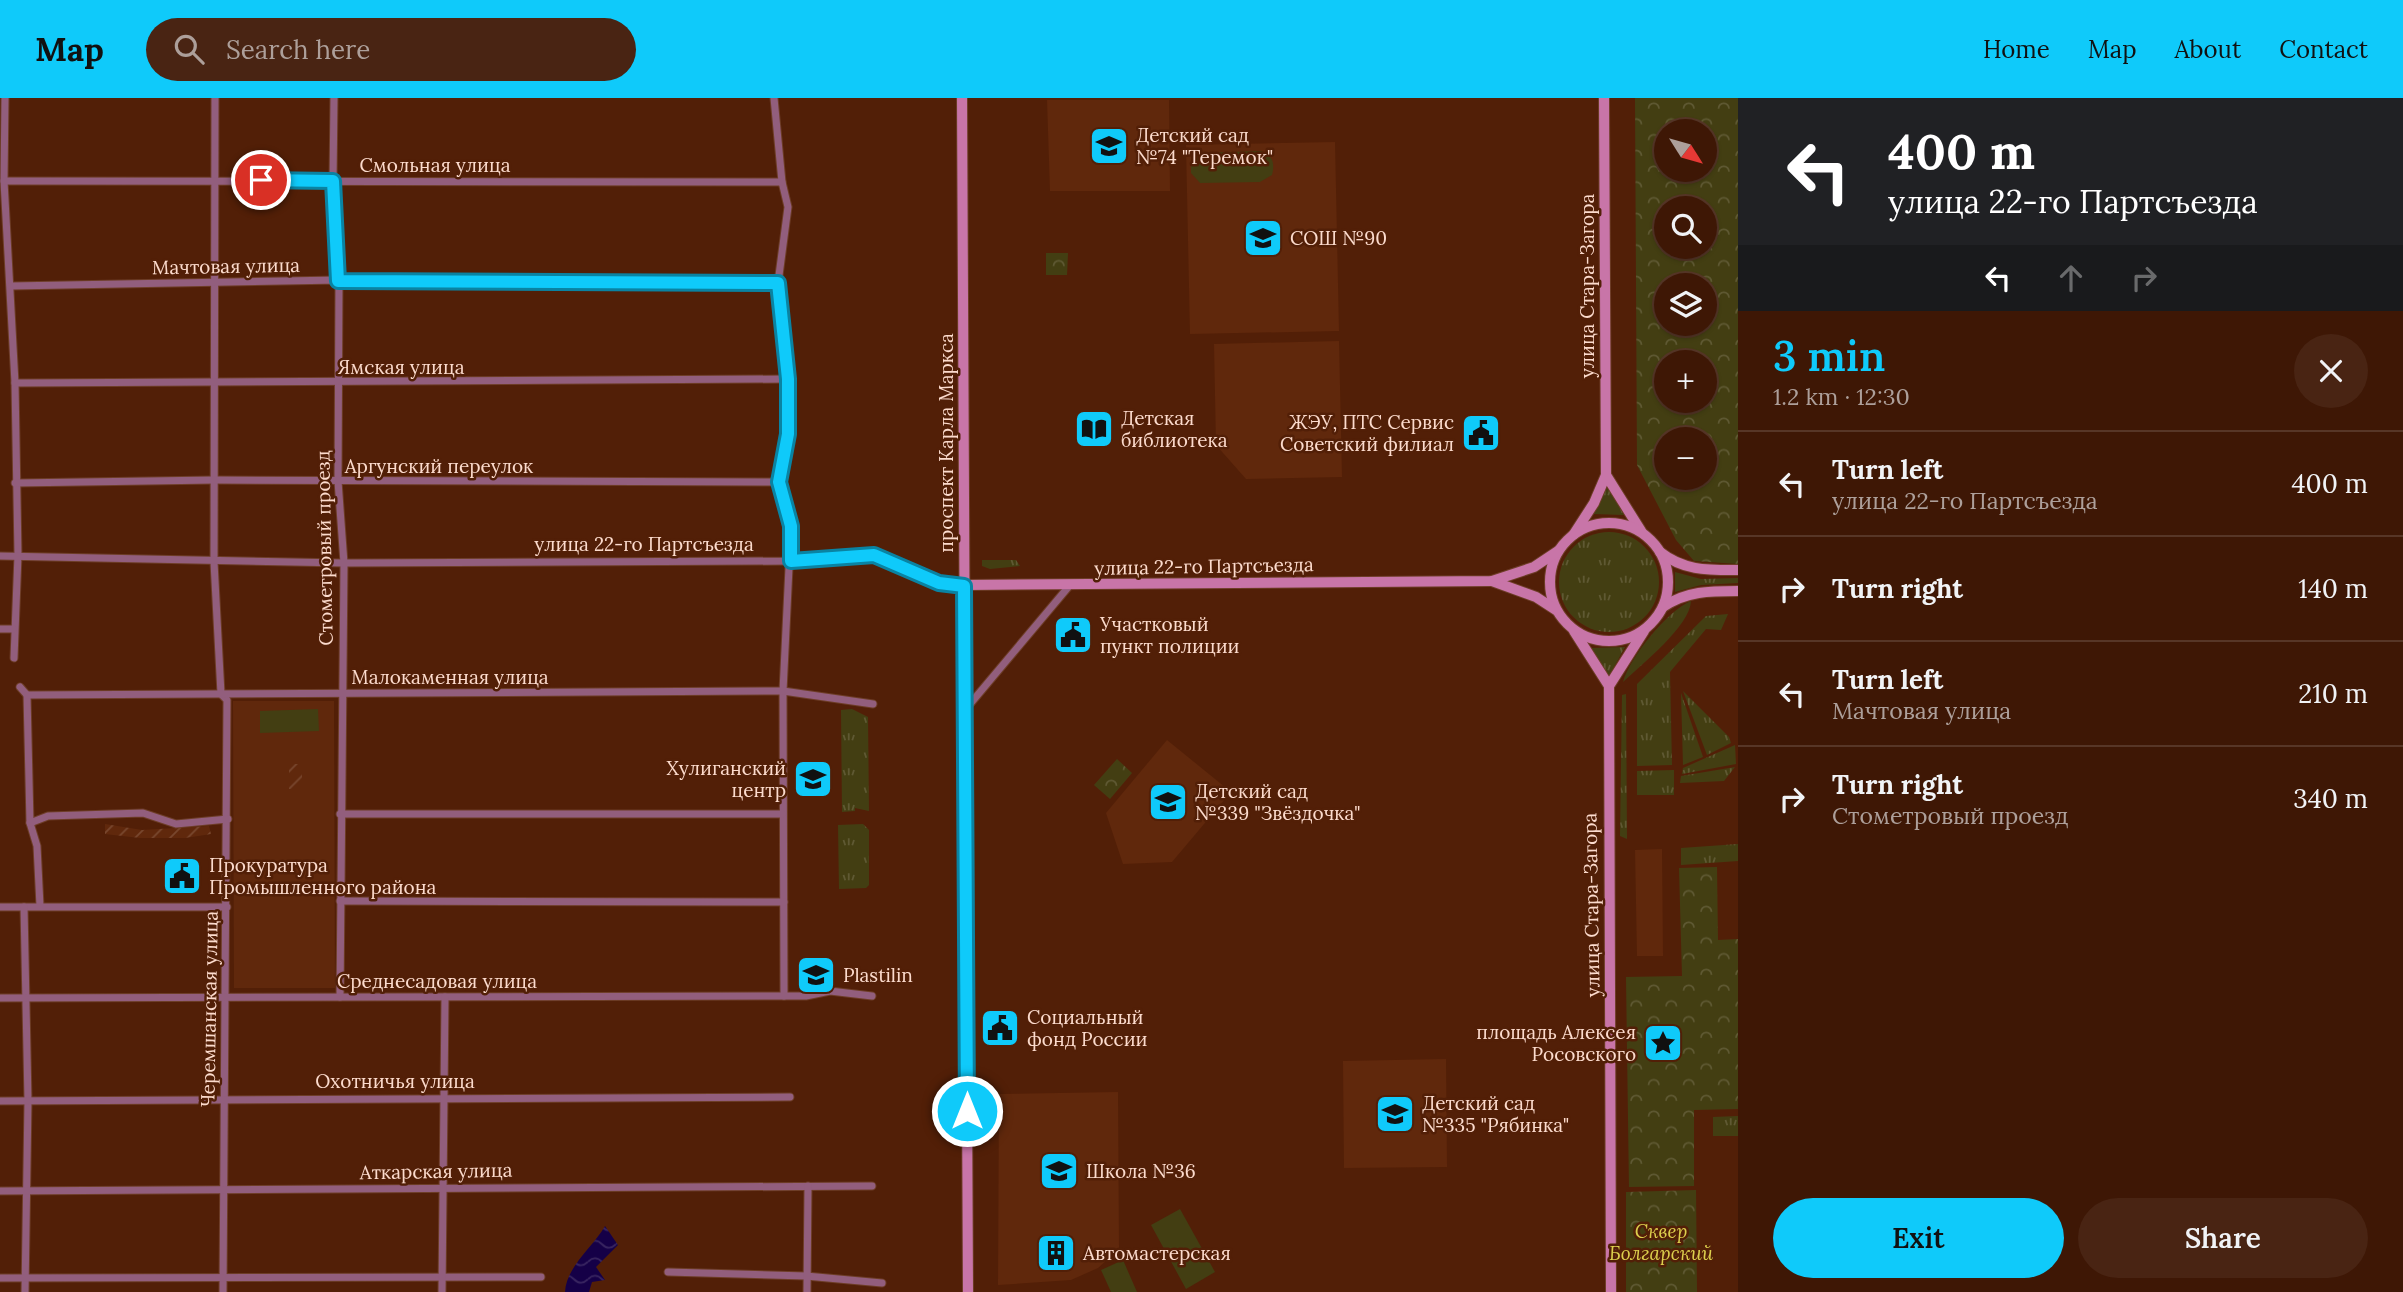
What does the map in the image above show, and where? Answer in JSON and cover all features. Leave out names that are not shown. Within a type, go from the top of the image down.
[{"type":"street","points":[[5,98],[4,181],[15,383],[18,555],[13,629],[14,658]]},
{"type":"street","name":"Черемшанская улица","points":[[215,98],[214,562],[220,694],[227,700],[228,819],[222,1098],[223,1292]]},
{"type":"street","name":"Стометровый проезд","points":[[334,98],[338,481],[344,562],[340,998]]},
{"type":"street","points":[[774,98],[782,183],[788,207],[778,283],[788,379],[788,434],[779,482],[791,526],[783,691],[784,996]]},
{"type":"street","name":"проспект Карла Маркса","points":[[962,98],[968,1292]]},
{"type":"street","name":"улица Стара-Загора","points":[[1574,534],[1594,503],[1606,475],[1604,98]]},
{"type":"street","name":"Смольная улица","points":[[4,181],[782,183]]},
{"type":"street","name":"Мачтовая улица","points":[[11,286],[213,281],[778,283]]},
{"type":"street","name":"Ямская улица","points":[[15,383],[338,384],[788,379]]},
{"type":"street","points":[[1606,475],[1641,531],[1675,564],[1689,568],[1738,570]]},
{"type":"street","name":"Аргунский переулок","points":[[15,483],[214,480],[779,482]]},
{"type":"street","points":[[1641,531],[1615,522],[1595,524],[1574,534],[1558,551],[1552,568],[1551,591],[1557,611],[1570,626],[1609,686],[1644,631],[1663,607],[1677,597],[1690,593],[1738,591]]},
{"type":"street","name":"улица 22-го Партсъезда","points":[[0,556],[214,562],[344,562],[791,561],[874,555],[939,583],[964,586],[1492,581],[1534,568],[1558,551]]},
{"type":"street","points":[[1660,552],[1667,572],[1668,591],[1663,607]]},
{"type":"street","name":"улица 22-го Партсъезда","points":[[1492,581],[1536,597],[1557,611]]},
{"type":"street","points":[[965,710],[1070,585]]},
{"type":"street","points":[[1570,626],[1588,636],[1608,641],[1626,639],[1644,631]]},
{"type":"street","points":[[0,629],[13,629]]},
{"type":"street","name":"улица Стара-Загора","points":[[1609,686],[1611,1292]]},
{"type":"street","points":[[20,687],[27,695],[30,823],[37,846],[40,906]]},
{"type":"street","name":"Малокаменная улица","points":[[27,695],[783,691],[873,704]]},
{"type":"street","points":[[30,823],[48,816],[143,813],[176,824],[228,819]]},
{"type":"street","points":[[340,814],[782,814]]},
{"type":"street","points":[[340,901],[784,902]]},
{"type":"street","points":[[0,907],[227,907]]},
{"type":"street","points":[[24,907],[28,1101],[25,1292]]},
{"type":"street","name":"Среднесадовая улица","points":[[0,998],[806,996],[830,991],[872,996]]},
{"type":"street","points":[[442,1292],[440,1186],[445,997]]},
{"type":"street","name":"Охотничья улица","points":[[0,1101],[790,1097]]},
{"type":"street","name":"Аткарская улица","points":[[0,1191],[440,1186],[872,1186]]},
{"type":"street","points":[[807,1292],[808,1186]]},
{"type":"street","points":[[668,1272],[806,1276],[882,1283]]},
{"type":"street","points":[[0,1278],[541,1277]]},
{"type":"shaded area","name":"Детский сад №74 \"Теремок\"","points":[[1047,100],[1169,100],[1170,191],[1050,191]]},
{"type":"shaded area","name":"СОШ №90","points":[[1335,142],[1339,331],[1190,334],[1186,145]]},
{"type":"shaded area","points":[[1339,341],[1342,477],[1246,479],[1216,445],[1214,344]]},
{"type":"shaded area","points":[[233,701],[334,701],[335,988],[234,988]]},
{"type":"shaded area","name":"Детский сад №339 \"Звёздочка\"","points":[[1167,740],[1231,792],[1172,862],[1123,864],[1106,813]]},
{"type":"shaded area","points":[[289,764],[302,764],[302,789],[289,789]]},
{"type":"shaded area","points":[[105,824],[142,830],[209,826],[211,834],[185,838],[140,838],[105,834]]},
{"type":"shaded area","points":[[1662,849],[1663,956],[1637,956],[1635,850]]},
{"type":"shaded area","name":"Детский сад №335 \"Рябинка\"","points":[[1446,1059],[1447,1167],[1344,1168],[1343,1061]]},
{"type":"shaded area","name":"Школа №36","points":[[1118,1092],[1119,1249],[1098,1268],[1071,1280],[998,1285],[999,1094]]},
{"type":"green space","points":[[1635,98],[1738,98],[1738,564],[1694,561],[1676,540],[1637,465]]},
{"type":"green space","points":[[1261,151],[1271,158],[1273,167],[1272,175],[1260,182],[1200,183],[1191,173],[1191,165],[1201,153]]},
{"type":"green space","points":[[1046,253],[1068,253],[1067,275],[1046,275]]},
{"type":"green space","points":[[1606,483],[1624,515],[1593,514]]},
{"type":"green space","points":[[1609,532],[1628,536],[1644,547],[1655,563],[1659,582],[1655,601],[1644,617],[1628,628],[1609,632],[1590,628],[1574,617],[1563,601],[1559,582],[1563,563],[1574,547],[1590,536]]},
{"type":"green space","points":[[982,560],[1016,560],[1020,566],[990,569],[982,566]]},
{"type":"green space","points":[[1675,572],[1701,579],[1738,578],[1738,583],[1701,585],[1675,592]]},
{"type":"green space","points":[[1691,601],[1689,611],[1674,633],[1623,682],[1633,660],[1661,624],[1681,606]]},
{"type":"green space","points":[[1728,614],[1721,630],[1706,629],[1670,672],[1672,765],[1637,766],[1637,684],[1706,616]]},
{"type":"green space","points":[[1625,647],[1608,678],[1591,648]]},
{"type":"green space","points":[[1683,691],[1729,737],[1731,743],[1707,755]]},
{"type":"green space","points":[[1681,693],[1703,757],[1683,765]]},
{"type":"green space","points":[[1626,694],[1627,839],[1620,836],[1622,695]]},
{"type":"green space","points":[[318,709],[319,731],[260,733],[260,711]]},
{"type":"green space","points":[[852,709],[868,717],[869,811],[855,808],[855,811],[842,812],[841,710]]},
{"type":"green space","points":[[1735,745],[1736,764],[1682,774],[1683,768]]},
{"type":"green space","points":[[1117,759],[1132,773],[1110,799],[1094,785]]},
{"type":"green space","points":[[1735,767],[1724,781],[1680,783],[1681,776]]},
{"type":"green space","points":[[1674,770],[1674,795],[1637,795],[1637,771]]},
{"type":"green space","points":[[863,824],[869,830],[869,885],[866,888],[839,889],[838,825]]},
{"type":"green space","points":[[1738,844],[1738,861],[1681,865],[1681,848]]},
{"type":"green space","name":"площадь Алексея Росовского","points":[[1717,867],[1718,940],[1738,939],[1738,1109],[1694,1110],[1694,1186],[1629,1187],[1626,977],[1682,976],[1679,868]]},
{"type":"green space","points":[[1738,1116],[1738,1136],[1713,1136],[1713,1117]]},
{"type":"green space","name":"Сквер Болгарский","points":[[1696,1190],[1697,1292],[1626,1292],[1626,1192]]},
{"type":"green space","points":[[1180,1209],[1215,1272],[1186,1289],[1151,1225]]},
{"type":"green space","points":[[1123,1260],[1137,1292],[1111,1292],[1101,1270]]},
{"type":"water","points":[[605,1226],[618,1245],[596,1267],[605,1280],[592,1282],[589,1292],[565,1292],[570,1274]]},
{"type":"place","name":"Детский сад №74 \"Теремок\"","points":[[1109,146]]},
{"type":"place","name":"СОШ №90","points":[[1263,238]]},
{"type":"place","name":"Детская библиотека","points":[[1094,429]]},
{"type":"place","name":"ЖЭУ, ПТС Сервис Советский филиал","points":[[1481,433]]},
{"type":"place","name":"Участковый пункт полиции","points":[[1073,635]]},
{"type":"place","name":"Хулиганский центр","points":[[813,779]]},
{"type":"place","name":"Детский сад №339 \"Звёздочка\"","points":[[1168,802]]},
{"type":"place","name":"Прокуратура Промышленного района","points":[[182,876]]},
{"type":"place","name":"Plastilin","points":[[816,975]]},
{"type":"place","name":"Социальный фонд России","points":[[1000,1028]]},
{"type":"place","name":"площадь Алексея Росовского","points":[[1663,1043]]},
{"type":"place","name":"Детский сад №335 \"Рябинка\"","points":[[1395,1114]]},
{"type":"place","name":"Школа №36","points":[[1059,1171]]},
{"type":"place","name":"Автомастерская","points":[[1056,1253]]},
{"type":"route","points":[[261,180],[333,181],[338,281],[778,283],[788,379],[788,434],[779,482],[791,526],[791,561],[874,555],[939,583],[964,586],[967,1111]]}]
